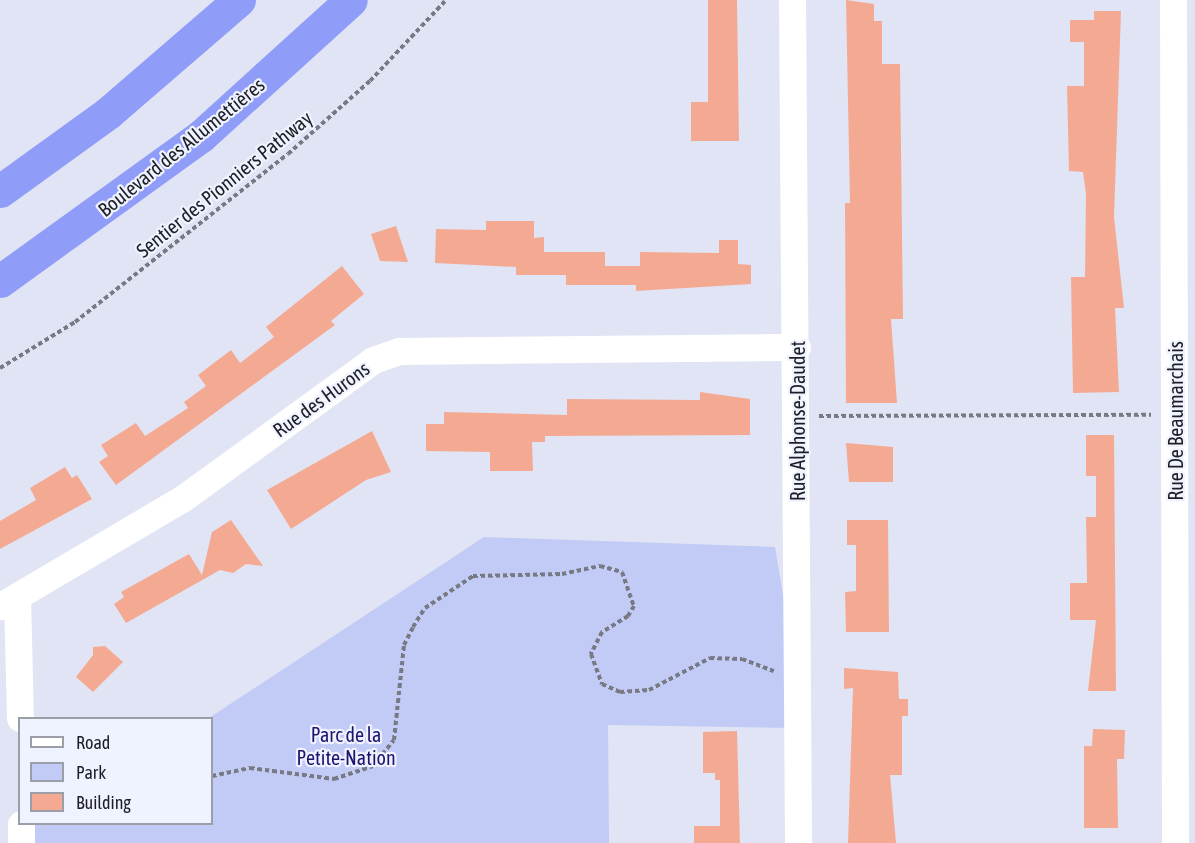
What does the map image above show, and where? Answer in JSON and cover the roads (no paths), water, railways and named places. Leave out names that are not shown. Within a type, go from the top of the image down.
[{"type":"highway","points":[[0,191],[108,113],[239,0]]},
{"type":"highway","name":"Boulevard des Allumettières","points":[[0,281],[201,136],[351,0]]},
{"type":"street","name":"Rue Alphonse-Daudet","points":[[792,0],[797,347],[798,843]]},
{"type":"street","name":"Rue De Beaumarchais","points":[[1173,0],[1175,843]]},
{"type":"street","name":"Rue des Hurons","points":[[9,601],[182,499],[373,360],[399,351],[797,347]]},
{"type":"street","points":[[9,601],[20,717]]},
{"type":"street","points":[[21,825],[21,843]]},
{"type":"park label","name":"Parc de la Petite-Nation","points":[[346,746]]}]
